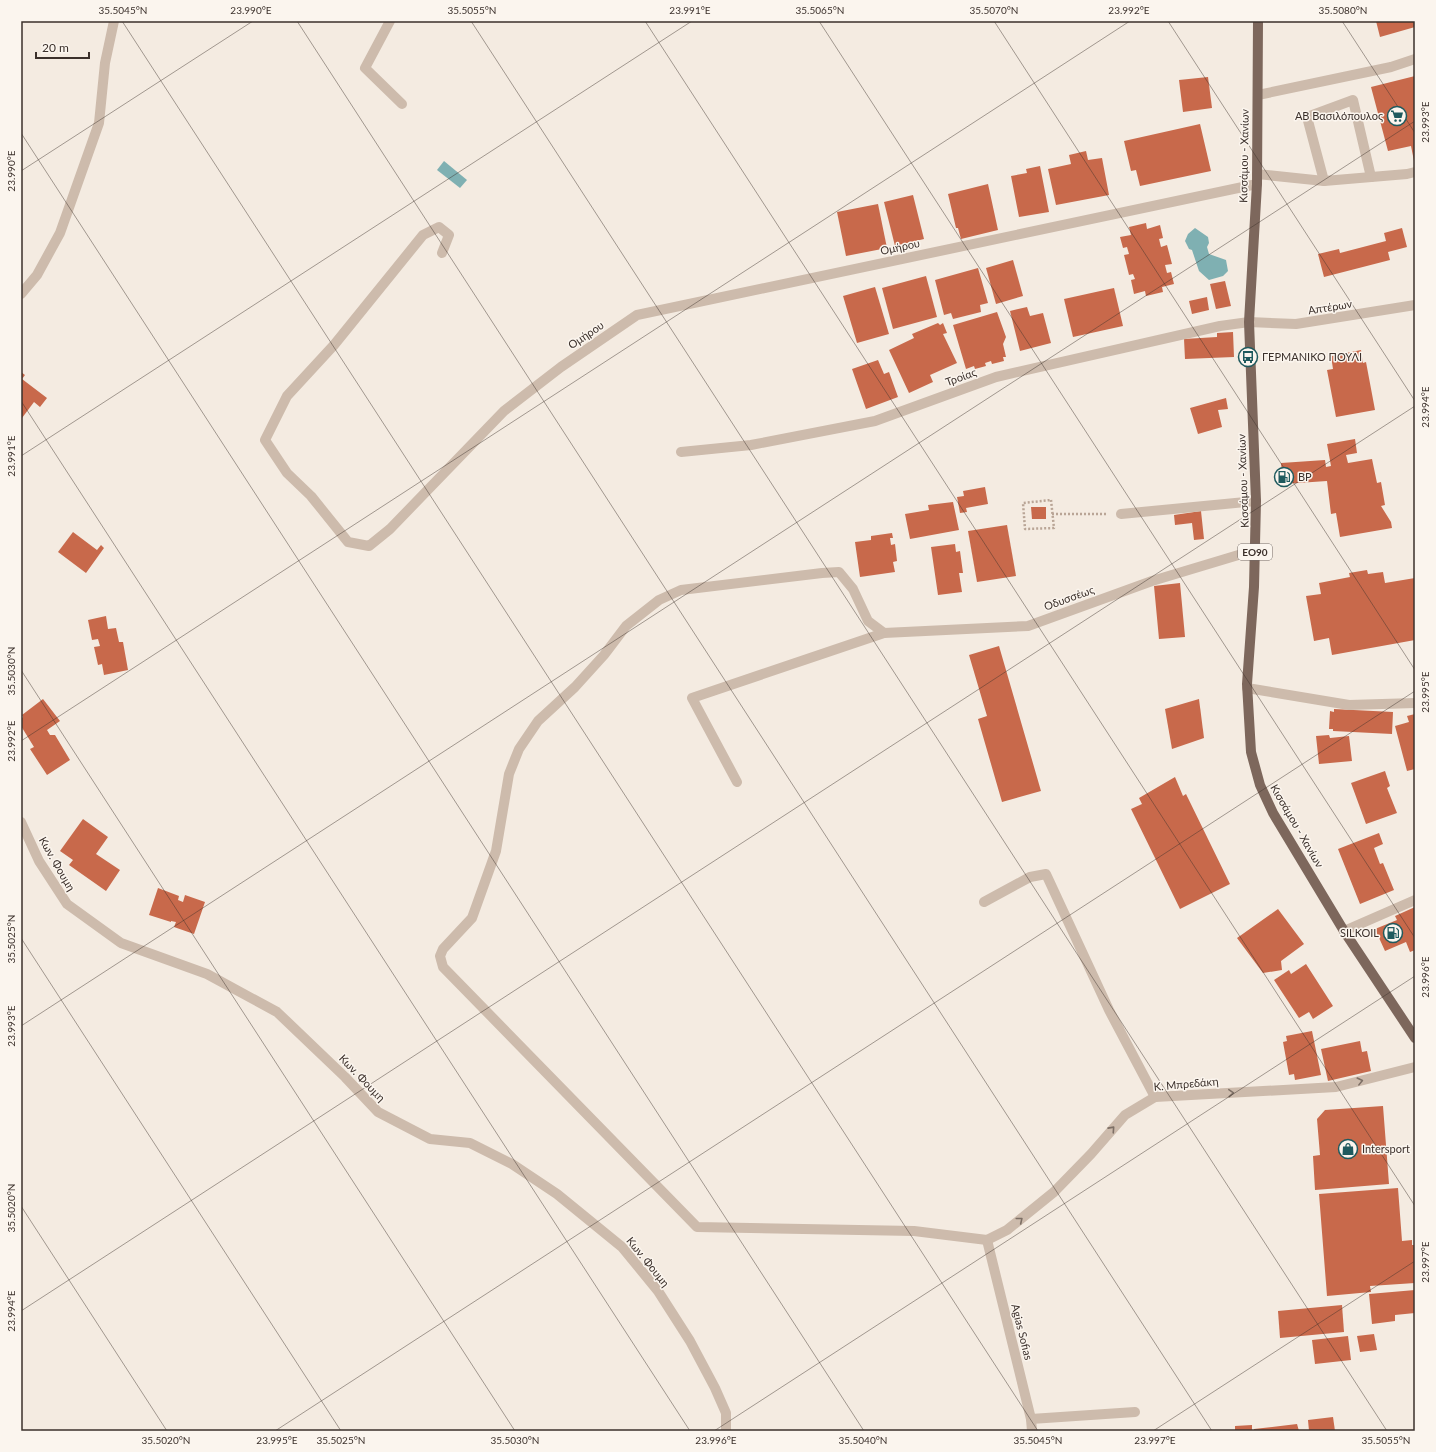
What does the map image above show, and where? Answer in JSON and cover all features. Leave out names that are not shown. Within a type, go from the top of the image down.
[{"type":"main road","name":"Κισσάμου - Χανίων","points":[[1258,21],[1257,179],[1249,322],[1256,501],[1255,550],[1247,688],[1251,752],[1260,784],[1273,813],[1344,931],[1415,1038]]},
{"type":"street","points":[[21,294],[37,275],[60,233],[99,123],[104,63],[114,21]]},
{"type":"street","points":[[390,21],[365,68],[402,104]]},
{"type":"street","points":[[1258,95],[1391,67],[1415,59]]},
{"type":"street","points":[[1324,181],[1307,116],[1353,100],[1371,177]]},
{"type":"street","name":"Ομήρου","points":[[442,253],[449,235],[439,227],[423,235],[334,345],[287,396],[265,440],[287,473],[311,496],[348,542],[369,546],[390,529],[504,411],[561,367],[637,315],[1257,179],[1324,181],[1412,175]]},
{"type":"street","name":"Απτέρων","points":[[1249,322],[1296,324],[1415,305]]},
{"type":"street","name":"Τροίας","points":[[681,452],[752,445],[875,421],[996,377],[1220,326],[1249,322]]},
{"type":"street","points":[[1122,514],[1256,501]]},
{"type":"street","name":"Οδυσσέως","points":[[736,782],[692,698],[884,633],[1028,626],[1152,581],[1255,550]]},
{"type":"street","points":[[884,633],[868,620],[852,589],[840,572],[681,590],[659,600],[648,608],[626,626],[604,655],[575,687],[538,721],[518,749],[509,774],[496,851],[472,918],[443,949],[440,956],[443,967],[697,1227],[914,1231],[987,1240]]},
{"type":"street","points":[[1247,688],[1349,704],[1415,703]]},
{"type":"street","name":"Κων. Φουμη","points":[[21,822],[39,861],[67,904],[115,939],[122,943],[207,974],[277,1012],[345,1077],[378,1112],[430,1139],[470,1143],[512,1164],[557,1194],[622,1247],[658,1291],[690,1341],[716,1388],[726,1413],[726,1431]]},
{"type":"street","points":[[984,902],[1030,877],[1046,874],[1109,1010],[1154,1097]]},
{"type":"street","points":[[1344,931],[1415,900]]},
{"type":"street","name":"Κ. Μπρεδάκη","points":[[987,1240],[1007,1230],[1054,1192],[1091,1154],[1125,1115],[1154,1097],[1336,1087],[1415,1067]]},
{"type":"street","name":"Agias Sofias","points":[[987,1240],[1031,1419],[1032,1431]]},
{"type":"street","points":[[1031,1419],[1135,1412]]},
{"type":"path","points":[[1051,500],[1052,514],[1054,528],[1025,529],[1023,503],[1051,500]]},
{"type":"path","points":[[1052,514],[1122,514]]},
{"type":"water","points":[[444,161],[467,180],[460,188],[437,170]]},
{"type":"water","points":[[1195,228],[1208,237],[1209,243],[1207,247],[1209,254],[1226,260],[1228,271],[1223,276],[1209,280],[1199,271],[1192,250],[1189,249],[1185,241],[1188,234]]},
{"type":"building","points":[[1376,21],[1415,21],[1415,27],[1380,37]]},
{"type":"building","name":"ΑΒ Βασιλόπουλος","points":[[1415,76],[1414,161],[1411,146],[1388,151],[1371,87]]},
{"type":"building","points":[[1208,77],[1212,108],[1183,112],[1179,80]]},
{"type":"building","points":[[1200,124],[1211,171],[1140,186],[1136,170],[1131,171],[1124,141]]},
{"type":"building","points":[[1086,151],[1088,160],[1102,158],[1109,195],[1056,205],[1048,169],[1071,164],[1069,155]]},
{"type":"building","points":[[1040,166],[1049,212],[1019,217],[1011,176],[1027,173],[1026,169]]},
{"type":"building","points":[[988,184],[998,230],[961,239],[958,228],[956,228],[948,194]]},
{"type":"building","points":[[913,195],[924,239],[895,246],[884,202]]},
{"type":"building","points":[[878,204],[887,248],[846,256],[837,212]]},
{"type":"building","points":[[1146,223],[1147,229],[1160,225],[1163,238],[1159,239],[1161,247],[1167,245],[1172,264],[1165,265],[1167,273],[1171,272],[1174,284],[1162,287],[1163,292],[1146,296],[1145,291],[1134,294],[1131,280],[1135,279],[1133,274],[1129,275],[1124,255],[1129,254],[1127,247],[1123,248],[1120,237],[1131,235],[1129,227]]},
{"type":"building","points":[[1402,228],[1407,247],[1388,252],[1390,260],[1324,277],[1318,254],[1339,249],[1340,253],[1386,241],[1384,233]]},
{"type":"building","points":[[1013,260],[1023,296],[996,304],[986,268]]},
{"type":"building","points":[[978,268],[988,303],[980,305],[981,312],[953,319],[951,313],[944,315],[935,280]]},
{"type":"building","points":[[926,276],[937,317],[893,329],[882,288]]},
{"type":"building","points":[[1225,281],[1231,306],[1216,309],[1210,284]]},
{"type":"building","points":[[875,287],[889,334],[857,343],[843,296]]},
{"type":"building","points":[[1114,288],[1123,326],[1073,337],[1064,299]]},
{"type":"building","points":[[1207,297],[1209,310],[1192,314],[1189,301]]},
{"type":"building","points":[[1027,307],[1030,316],[1043,313],[1051,343],[1020,351],[1010,311]]},
{"type":"building","points":[[997,312],[1006,337],[1003,344],[1006,357],[1003,357],[1004,361],[992,364],[991,361],[985,363],[986,366],[975,369],[974,366],[966,369],[953,325]]},
{"type":"building","points":[[938,323],[940,325],[943,323],[947,333],[943,334],[957,363],[930,375],[933,382],[909,393],[889,350],[914,338],[912,334]]},
{"type":"building","points":[[1233,332],[1234,357],[1185,359],[1184,339],[1217,337],[1217,333]]},
{"type":"building","points":[[1361,350],[1363,363],[1366,362],[1375,410],[1336,417],[1327,370],[1333,369],[1331,356]]},
{"type":"building","points":[[878,360],[884,374],[889,372],[898,397],[866,409],[852,369]]},
{"type":"building","points":[[21,372],[25,375],[22,379],[47,398],[40,407],[34,402],[22,418]]},
{"type":"building","points":[[1226,398],[1228,409],[1218,410],[1222,427],[1198,434],[1190,408]]},
{"type":"building","points":[[1355,439],[1357,453],[1346,455],[1348,463],[1372,459],[1377,483],[1381,482],[1385,505],[1381,506],[1391,522],[1392,528],[1340,537],[1336,513],[1331,514],[1327,481],[1283,484],[1281,463],[1325,460],[1326,467],[1331,466],[1327,444]]},
{"type":"building","points":[[985,487],[988,504],[966,508],[967,512],[960,513],[957,497],[964,496],[963,491]]},
{"type":"building","points":[[953,502],[959,530],[910,539],[905,514],[929,510],[928,505]]},
{"type":"building","points":[[1031,507],[1046,507],[1046,519],[1032,519]]},
{"type":"building","points":[[1201,511],[1204,539],[1194,540],[1192,523],[1175,525],[1174,515]]},
{"type":"building","points":[[1007,525],[1016,576],[977,582],[968,531]]},
{"type":"building","points":[[73,532],[97,550],[101,545],[104,548],[86,573],[58,552]]},
{"type":"building","points":[[892,533],[893,538],[890,538],[891,545],[895,544],[897,561],[893,562],[895,572],[860,577],[855,542],[871,540],[871,536]]},
{"type":"building","points":[[955,544],[956,552],[960,551],[963,573],[959,573],[962,592],[938,595],[931,547]]},
{"type":"building","points":[[1367,570],[1368,574],[1383,572],[1385,583],[1415,578],[1415,640],[1332,655],[1329,638],[1314,641],[1306,596],[1321,594],[1319,583],[1350,577],[1349,573]]},
{"type":"building","points":[[1180,583],[1185,637],[1159,639],[1154,586]]},
{"type":"building","points":[[106,616],[108,629],[116,628],[119,642],[123,642],[128,670],[104,675],[102,664],[98,665],[94,647],[100,646],[98,639],[92,640],[88,620]]},
{"type":"building","points":[[999,646],[1041,791],[1002,802],[978,719],[987,716],[969,655]]},
{"type":"building","points":[[43,699],[60,721],[47,730],[50,735],[55,735],[70,760],[47,775],[30,749],[34,747],[21,726],[22,715]]},
{"type":"building","points":[[1199,699],[1204,738],[1172,749],[1165,709]]},
{"type":"building","points":[[1334,709],[1393,712],[1392,734],[1333,731],[1333,729],[1329,729],[1330,711],[1334,712]]},
{"type":"building","points":[[1415,714],[1415,769],[1407,771],[1395,726],[1409,722],[1407,716]]},
{"type":"building","points":[[1329,735],[1330,738],[1349,736],[1352,761],[1319,764],[1316,736]]},
{"type":"building","points":[[1385,771],[1390,786],[1387,788],[1397,813],[1366,824],[1351,783]]},
{"type":"building","points":[[1175,777],[1183,796],[1186,794],[1230,884],[1180,909],[1131,809],[1142,804],[1139,798]]},
{"type":"building","points":[[83,819],[108,837],[96,854],[120,870],[106,891],[69,865],[73,860],[60,851]]},
{"type":"building","points":[[1379,833],[1383,844],[1374,848],[1380,864],[1383,863],[1394,890],[1360,904],[1338,849]]},
{"type":"building","points":[[158,888],[179,896],[178,900],[183,902],[185,895],[205,902],[194,934],[174,927],[176,922],[171,922],[149,915]]},
{"type":"building","points":[[1415,907],[1415,950],[1410,952],[1406,942],[1385,951],[1375,929],[1397,920],[1395,916]]},
{"type":"building","points":[[1278,909],[1304,944],[1281,961],[1282,970],[1263,973],[1237,938]]},
{"type":"building","points":[[1306,964],[1333,1006],[1313,1019],[1309,1012],[1299,1018],[1274,980],[1289,970],[1291,974]]},
{"type":"building","points":[[1312,1031],[1321,1075],[1295,1080],[1294,1074],[1289,1075],[1283,1042],[1287,1041],[1286,1036]]},
{"type":"building","points":[[1360,1041],[1362,1052],[1367,1051],[1371,1071],[1328,1081],[1321,1049]]},
{"type":"building","points":[[1383,1106],[1389,1184],[1315,1190],[1313,1156],[1320,1155],[1317,1119],[1325,1110]]},
{"type":"building","points":[[1398,1188],[1402,1241],[1412,1240],[1412,1245],[1415,1245],[1415,1283],[1370,1286],[1371,1292],[1327,1296],[1319,1194]]},
{"type":"building","points":[[1415,1290],[1415,1313],[1395,1315],[1395,1321],[1372,1324],[1369,1294]]},
{"type":"building","points":[[1342,1305],[1344,1332],[1280,1338],[1278,1311]]},
{"type":"building","points":[[1374,1334],[1377,1350],[1360,1352],[1357,1336]]},
{"type":"building","points":[[1348,1336],[1351,1360],[1315,1364],[1312,1340]]},
{"type":"building","points":[[1333,1417],[1335,1431],[1309,1431],[1308,1420]]},
{"type":"building","points":[[1297,1424],[1299,1431],[1254,1431],[1254,1429]]},
{"type":"building","points":[[1252,1425],[1252,1431],[1235,1431],[1235,1426]]},
{"type":"place","name":"ΑΒ Βασιλόπουλος","points":[[1397,116]]},
{"type":"place","name":"ΓΕΡΜΑΝΙΚΟ ΠΟΥΛΙ","points":[[1248,357]]},
{"type":"place","name":"BP","points":[[1284,477]]},
{"type":"place","name":"SILKOIL","points":[[1393,933]]},
{"type":"place","name":"Intersport","points":[[1348,1149]]}]
